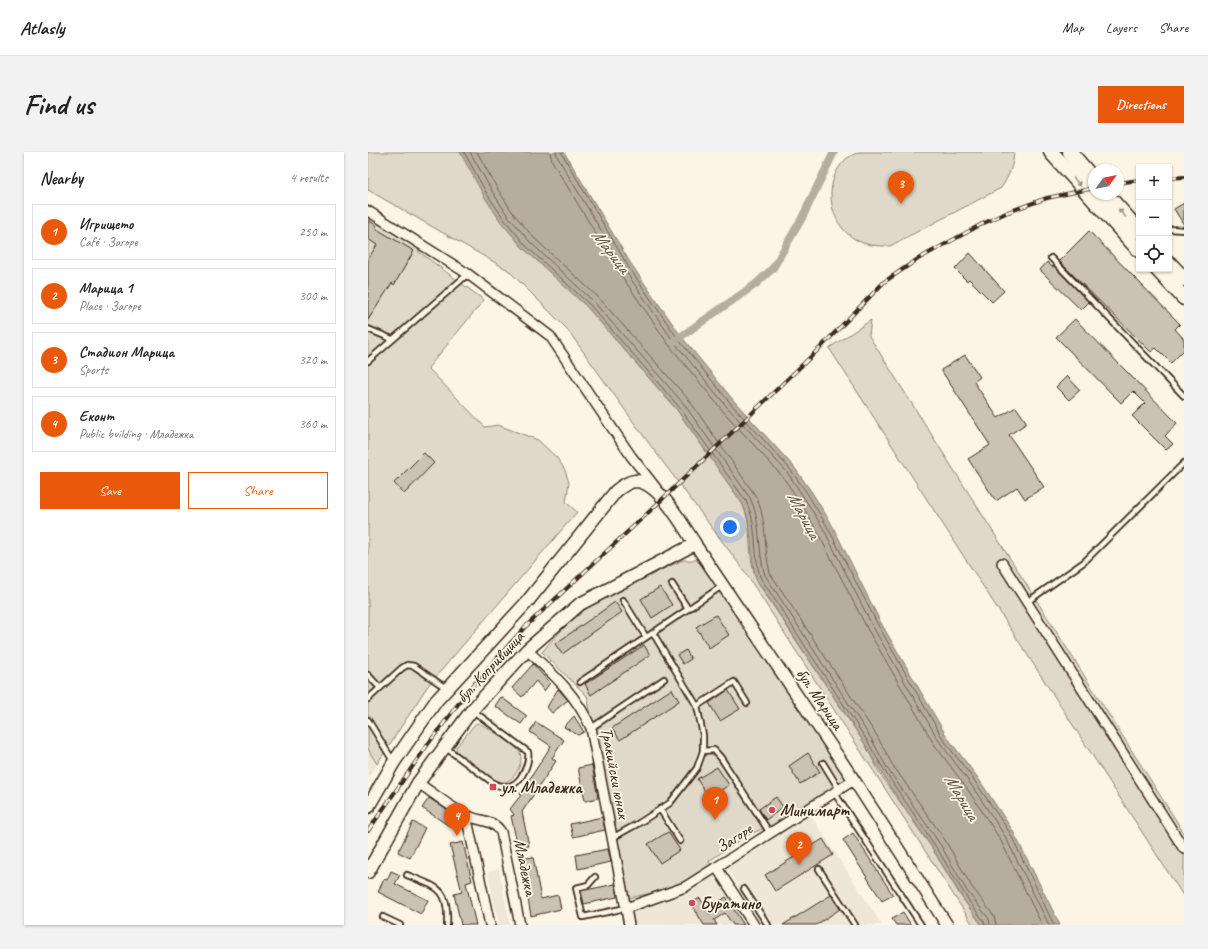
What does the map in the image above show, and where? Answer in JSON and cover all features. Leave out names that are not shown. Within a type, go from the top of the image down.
[{"type":"main road","points":[[1051,152],[1136,247]]},
{"type":"main road","points":[[1070,152],[1088,173]]},
{"type":"main road","points":[[1112,200],[1136,226]]},
{"type":"main road","points":[[1172,266],[1184,279]]},
{"type":"main road","points":[[1160,272],[1184,298]]},
{"type":"main road","name":"бул. Копривщица","points":[[368,807],[394,762],[446,688],[528,602],[616,491],[627,483],[635,481],[644,483],[661,494]]},
{"type":"main road","name":"бул. Марица","points":[[661,494],[695,544]]},
{"type":"main road","name":"бул. Копривщица","points":[[368,872],[418,783],[472,710],[527,650],[580,604],[695,544]]},
{"type":"street","points":[[368,211],[468,274],[550,336],[630,456],[661,494]]},
{"type":"street","name":"бул. Марица","points":[[695,544],[854,780],[947,925]]},
{"type":"street","points":[[1002,563],[1184,849]]},
{"type":"street","name":"Тракийски юнак","points":[[527,650],[562,682],[583,709],[591,728],[629,925]]},
{"type":"street","name":"Загоре","points":[[626,908],[685,887],[854,780]]},
{"type":"street","name":"Младежка","points":[[418,783],[466,815],[491,822],[501,832],[520,925]]},
{"type":"street","points":[[466,815],[490,925]]},
{"type":"street","points":[[717,868],[754,925]]},
{"type":"lane","points":[[1172,229],[1184,230]]},
{"type":"lane","points":[[1051,258],[1184,396]]},
{"type":"lane","points":[[368,361],[468,274]]},
{"type":"lane","points":[[368,329],[392,339]]},
{"type":"lane","points":[[1027,602],[1084,562],[1184,463]]},
{"type":"lane","points":[[672,584],[688,609]]},
{"type":"lane","points":[[580,682],[724,585]]},
{"type":"lane","points":[[624,600],[646,637]]},
{"type":"lane","points":[[612,838],[670,803],[697,768],[703,750],[703,735],[696,706],[653,632]]},
{"type":"lane","points":[[368,699],[402,668],[408,665],[414,666],[446,688]]},
{"type":"lane","points":[[368,675],[380,688]]},
{"type":"lane","points":[[591,728],[664,679]]},
{"type":"lane","points":[[696,706],[734,682],[747,703]]},
{"type":"lane","points":[[444,747],[496,786],[505,787],[516,782],[527,765],[529,758],[528,752],[472,710]]},
{"type":"lane","points":[[368,720],[394,762]]},
{"type":"lane","points":[[703,750],[714,750],[721,758],[770,833]]},
{"type":"lane","points":[[823,764],[837,791],[921,925]]},
{"type":"lane","points":[[660,810],[680,841]]},
{"type":"lane","points":[[819,869],[854,925]]},
{"type":"lane","points":[[407,875],[439,889],[446,898],[447,925]]},
{"type":"lane","points":[[595,878],[588,885],[576,888],[583,917],[626,908]]},
{"type":"lane","points":[[744,889],[768,925]]},
{"type":"lane","points":[[747,915],[757,908]]},
{"type":"lane","points":[[383,917],[400,925]]},
{"type":"shaded area","points":[[368,152],[460,152],[565,285],[587,307],[677,410],[742,503],[748,521],[751,560],[759,584],[865,744],[879,772],[932,848],[960,895],[982,925],[973,925],[745,572],[645,438],[567,329],[508,270],[368,190]]},
{"type":"shaded area","points":[[859,152],[1014,152],[1010,171],[1001,188],[890,246],[876,246],[863,243],[851,237],[842,228],[832,206],[831,193],[833,181],[838,169],[846,159]]},
{"type":"shaded area","points":[[368,214],[420,247],[418,251],[484,300],[428,368],[485,427],[498,425],[538,440],[557,458],[565,470],[569,483],[566,502],[577,512],[427,687],[377,764],[368,749]]},
{"type":"shaded area","points":[[871,320],[869,336],[1184,833],[1184,897],[829,348]]},
{"type":"shaded area","points":[[683,560],[696,560],[708,570],[846,779],[782,821],[748,835],[709,861],[713,870],[683,886],[629,898],[587,696],[542,652],[572,620],[607,595]]},
{"type":"shaded area","points":[[478,723],[512,744],[519,751],[521,755],[520,766],[510,780],[501,782],[496,780],[484,774],[457,754],[456,747],[475,724]]},
{"type":"shaded area","points":[[368,749],[377,764],[368,778]]},
{"type":"shaded area","points":[[810,814],[882,925],[763,925],[727,868]]},
{"type":"shaded area","points":[[499,869],[510,925],[499,925],[488,872]]},
{"type":"shaded area","name":"Буратино","points":[[717,875],[748,925],[633,925],[629,909],[669,897]]},
{"type":"water","name":"Марица","points":[[460,152],[564,152],[631,264],[681,336],[734,401],[794,467],[811,491],[831,523],[881,623],[947,737],[978,778],[1013,831],[1060,925],[982,925],[975,916],[931,846],[888,783],[865,744],[756,579],[750,531],[746,512],[742,503],[677,410],[587,307],[523,248],[501,222],[484,196]]},
{"type":"building","points":[[1184,203],[1184,225],[1174,209]]},
{"type":"building","points":[[368,220],[377,226],[375,228],[414,251],[394,285],[392,283],[368,320],[368,259],[377,245],[368,239]]},
{"type":"building","points":[[1089,231],[1180,324],[1175,329],[1184,339],[1184,350],[1171,363],[1156,348],[1151,352],[1059,261]]},
{"type":"building","points":[[970,253],[1004,291],[992,302],[969,279],[967,281],[955,269]]},
{"type":"building","points":[[1047,262],[1052,267],[1054,266],[1089,302],[1081,310],[1040,270]]},
{"type":"building","points":[[1075,319],[1177,423],[1165,436],[1173,444],[1166,450],[1132,416],[1145,403],[1133,391],[1121,403],[1056,337]]},
{"type":"building","points":[[965,355],[980,377],[974,382],[998,418],[1016,407],[1027,423],[1009,435],[1044,487],[1025,499],[1017,487],[996,501],[968,459],[990,445],[941,370]]},
{"type":"building","points":[[1067,376],[1080,390],[1069,400],[1056,387]]},
{"type":"building","points":[[424,453],[434,463],[404,494],[394,483]]},
{"type":"building","points":[[660,587],[672,605],[652,618],[641,599]]},
{"type":"building","points":[[615,602],[622,612],[562,654],[555,644]]},
{"type":"building","points":[[716,615],[729,635],[709,648],[696,627]]},
{"type":"building","points":[[644,645],[650,655],[591,695],[585,684]]},
{"type":"building","points":[[686,650],[691,659],[683,664],[677,655]]},
{"type":"building","points":[[533,664],[550,683],[544,691],[536,681],[522,697],[512,688]]},
{"type":"building","points":[[558,689],[568,700],[552,713],[547,707]]},
{"type":"building","points":[[672,689],[679,701],[620,740],[612,728]]},
{"type":"building","points":[[728,690],[740,709],[720,721],[709,703]]},
{"type":"building","points":[[501,697],[527,716],[521,724],[495,706]]},
{"type":"building","points":[[574,716],[584,732],[578,735],[564,727]]},
{"type":"building","points":[[536,722],[564,740],[552,758],[556,761],[522,812],[529,846],[518,848],[511,816],[514,815],[510,809],[521,795],[520,794],[551,746],[530,732]]},
{"type":"building","points":[[808,753],[820,772],[800,784],[789,766]]},
{"type":"building","points":[[592,765],[598,798],[585,801],[578,768]]},
{"type":"building","points":[[717,767],[729,785],[709,798],[697,779]]},
{"type":"building","points":[[776,797],[783,807],[766,820],[759,809]]},
{"type":"building","points":[[429,798],[461,819],[454,829],[422,808]]},
{"type":"building","points":[[602,817],[605,830],[573,837],[570,824]]},
{"type":"building","points":[[413,822],[425,828],[410,858],[398,852]]},
{"type":"building","points":[[668,832],[680,850],[660,863],[648,844]]},
{"type":"building","points":[[853,833],[893,895],[882,901],[843,840]]},
{"type":"building","points":[[823,839],[833,855],[775,891],[765,875]]},
{"type":"building","points":[[463,842],[472,881],[466,883],[476,925],[461,925],[454,894],[462,892],[450,845]]},
{"type":"building","points":[[608,849],[611,862],[578,869],[576,855]]},
{"type":"building","points":[[533,857],[541,899],[558,895],[561,909],[531,916],[521,859]]},
{"type":"building","points":[[391,871],[400,875],[395,884],[428,900],[421,914],[378,892],[384,879],[387,880]]},
{"type":"building","points":[[615,884],[617,897],[584,904],[581,891]]},
{"type":"building","points":[[831,895],[840,909],[816,925],[783,925]]},
{"type":"building","points":[[726,897],[744,925],[733,925],[725,913],[714,920],[717,925],[704,925],[691,903],[700,898],[709,914],[722,907],[719,902]]},
{"type":"building","points":[[903,912],[911,925],[896,925],[892,919]]},
{"type":"waterway","points":[[673,342],[756,284],[773,268],[802,218],[834,152]]},
{"type":"railway","points":[[1172,178],[1184,177]]},
{"type":"railway","points":[[1124,182],[1136,180]]},
{"type":"railway","points":[[368,831],[428,744],[468,691],[524,628],[651,510],[821,347],[884,282],[918,259],[982,224],[1008,212],[1047,198],[1088,189]]},
{"type":"place","name":"Стадион Марица","points":[[901,204]]},
{"type":"place","name":"ул. Младежка","points":[[493,787]]},
{"type":"place","name":"Минимарт","points":[[772,810]]},
{"type":"place","name":"Игрището","points":[[715,820]]},
{"type":"place","name":"Еконт","points":[[457,836]]},
{"type":"place","name":"Марица 1","points":[[799,865]]},
{"type":"place","name":"Буратино","points":[[692,903]]}]
